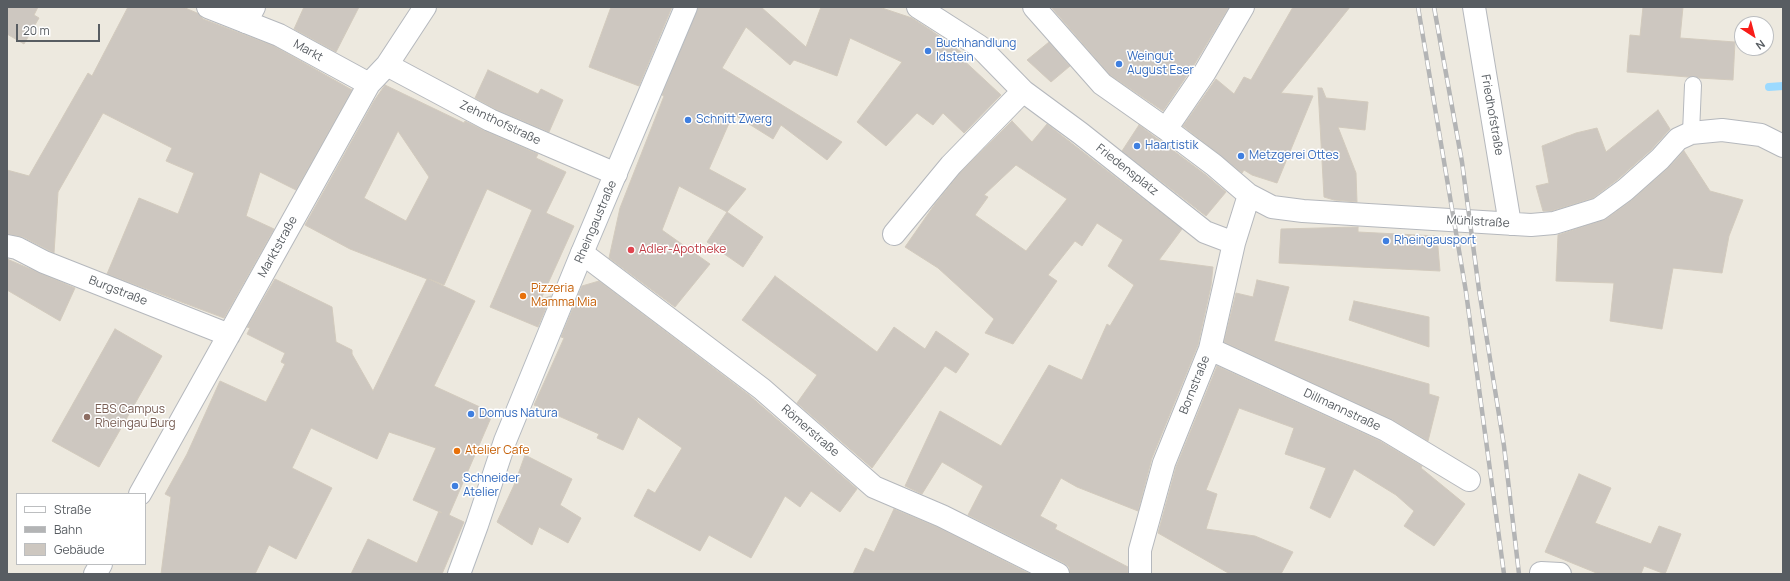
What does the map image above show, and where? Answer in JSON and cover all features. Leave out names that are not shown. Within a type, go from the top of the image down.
[{"type":"street","name":"Markt","points":[[208,7],[250,14],[278,35],[368,84]]},
{"type":"street","name":"Marktstraße","points":[[141,493],[368,84],[387,65],[426,7]]},
{"type":"street","name":"Rheingaustraße","points":[[459,574],[477,526],[505,441],[582,253],[686,7]]},
{"type":"street","name":"Friedensplatz","points":[[919,7],[979,46],[1023,91],[1080,133],[1205,232],[1234,242]]},
{"type":"street","points":[[1034,7],[1102,84],[1166,129],[1205,72],[1243,7]]},
{"type":"street","name":"Friedhofstraße","points":[[1474,7],[1510,224]]},
{"type":"street","name":"Zehnthofstraße","points":[[387,65],[490,120],[616,174]]},
{"type":"street","points":[[894,234],[951,165],[1023,91]]},
{"type":"street","name":"Mühlstraße","points":[[1166,129],[1214,165],[1249,195],[1272,206],[1303,211],[1531,225],[1554,223],[1599,209],[1625,190],[1648,170],[1678,139],[1691,133],[1722,130],[1761,135],[1783,146]]},
{"type":"street","name":"Bornstraße","points":[[1140,574],[1140,550],[1164,463],[1210,349],[1234,242],[1249,195]]},
{"type":"street","name":"Burgstraße","points":[[7,246],[17,248],[44,262],[229,335]]},
{"type":"street","name":"Römerstraße","points":[[582,253],[762,389],[874,487],[942,516],[1058,574]]},
{"type":"street","name":"Dillmannstraße","points":[[1210,349],[1386,430],[1469,480]]},
{"type":"street","points":[[95,574],[100,565]]},
{"type":"lane","points":[[1691,133],[1693,85]]},
{"type":"building","points":[[7,7],[38,7],[34,15],[39,18],[24,44],[7,34]]},
{"type":"building","points":[[128,7],[183,7],[197,13],[203,19],[274,46],[352,90],[296,190],[260,172],[246,216],[274,229],[224,318],[107,274],[139,198],[178,214],[194,173],[166,161],[172,148],[103,113],[58,192],[54,253],[23,237],[7,234],[7,170],[29,176],[88,73],[92,76]]},
{"type":"building","points":[[304,7],[359,7],[336,52],[294,29]]},
{"type":"building","points":[[611,7],[672,7],[639,86],[589,67]]},
{"type":"building","points":[[698,7],[761,7],[806,47],[821,7],[879,7],[912,18],[932,31],[961,52],[958,55],[1001,95],[964,133],[943,113],[933,125],[917,113],[886,146],[857,122],[902,62],[850,38],[837,76],[794,60],[790,65],[746,27],[722,68],[842,142],[827,160],[781,125],[773,139],[733,114],[709,169],[746,189],[727,212],[679,186],[662,230],[710,264],[675,307],[609,258],[620,208],[664,96],[662,95]]},
{"type":"building","points":[[1051,7],[1229,7],[1194,65],[1163,111],[1110,75]]},
{"type":"building","points":[[1293,7],[1350,7],[1281,93],[1313,96],[1277,183],[1252,175],[1244,170],[1242,173],[1183,126],[1216,79],[1234,94],[1244,77],[1251,80]]},
{"type":"building","points":[[1643,7],[1683,7],[1680,38],[1734,42],[1733,80],[1627,72],[1630,35],[1640,36]]},
{"type":"building","points":[[1049,42],[1070,66],[1051,82],[1027,60]]},
{"type":"building","points":[[488,70],[538,94],[541,89],[563,100],[549,132],[495,109],[475,98]]},
{"type":"building","points":[[385,85],[464,123],[465,121],[538,154],[536,158],[566,172],[546,213],[574,226],[541,299],[551,296],[538,327],[490,307],[532,210],[487,189],[444,285],[429,279],[475,301],[434,386],[493,413],[449,515],[464,522],[442,574],[351,574],[368,539],[417,563],[439,512],[413,500],[436,448],[389,432],[377,459],[311,428],[292,468],[332,488],[296,559],[269,545],[255,574],[161,574],[171,497],[165,494],[187,454],[220,381],[266,402],[285,364],[281,362],[285,353],[247,334],[250,328],[247,327],[275,279],[332,307],[336,342],[352,350],[352,354],[373,391],[427,279],[350,249],[305,225],[374,101]],"holes":[[[398,131],[429,177],[406,221],[364,198]]]},
{"type":"building","points":[[1318,88],[1322,88],[1326,98],[1368,102],[1365,130],[1338,127],[1356,173],[1357,202],[1334,200],[1324,197]]},
{"type":"building","points":[[1658,110],[1670,129],[1651,150],[1617,180],[1593,198],[1551,211],[1543,211],[1536,186],[1549,183],[1542,146],[1576,133],[1597,128],[1606,152]]},
{"type":"building","points":[[1012,121],[1032,142],[1047,124],[1182,229],[1159,260],[1213,267],[1211,286],[1198,345],[1152,458],[1138,511],[1077,487],[1061,478],[1040,516],[1057,525],[1055,529],[1128,567],[1128,574],[1070,574],[1069,567],[1064,563],[968,515],[983,486],[942,462],[922,494],[905,486],[940,411],[1001,446],[1049,365],[1082,380],[1107,324],[1110,326],[1134,285],[1108,266],[1123,240],[1097,223],[1082,246],[1075,241],[1048,275],[1057,281],[1013,344],[985,333],[994,319],[938,268],[905,247],[935,204],[960,173]],"holes":[[[1016,165],[1067,199],[1026,251],[975,215],[988,197],[984,195]]]},
{"type":"building","points":[[1139,125],[1206,175],[1226,192],[1206,216],[1122,151]]},
{"type":"building","points":[[1684,151],[1710,191],[1743,200],[1729,236],[1722,273],[1673,268],[1662,329],[1610,321],[1614,283],[1556,281],[1558,235],[1606,219],[1633,199],[1668,168]]},
{"type":"building","points":[[727,212],[763,237],[743,267],[707,242]]},
{"type":"building","points":[[1358,227],[1358,232],[1437,236],[1440,271],[1279,263],[1281,229]]},
{"type":"building","points":[[7,259],[75,288],[60,321],[7,290]]},
{"type":"building","points":[[775,276],[877,352],[894,327],[925,349],[936,331],[969,354],[956,373],[945,366],[872,468],[797,403],[817,375],[742,320]]},
{"type":"building","points":[[1257,280],[1289,287],[1274,341],[1429,384],[1429,394],[1439,397],[1428,441],[1391,419],[1224,342],[1236,293],[1253,297]]},
{"type":"building","points":[[599,281],[749,395],[857,489],[840,512],[811,491],[800,507],[785,496],[751,558],[709,535],[700,551],[634,516],[648,489],[655,493],[682,448],[638,417],[623,450],[597,438],[599,434],[534,405],[564,338],[561,337],[582,286]]},
{"type":"building","points":[[1354,301],[1429,317],[1429,347],[1349,320]]},
{"type":"building","points":[[115,329],[162,356],[99,467],[52,441]]},
{"type":"building","points":[[1217,366],[1380,441],[1422,466],[1421,468],[1465,504],[1434,546],[1404,526],[1414,511],[1396,495],[1354,469],[1330,518],[1310,508],[1326,468],[1285,454],[1294,428],[1239,408],[1206,490],[1217,494],[1206,529],[1255,536],[1293,552],[1281,574],[1230,574],[1158,533],[1176,467]]},
{"type":"building","points":[[525,455],[572,479],[560,505],[581,518],[568,543],[539,527],[532,545],[497,522],[515,483]]},
{"type":"building","points":[[1579,474],[1611,488],[1595,523],[1651,544],[1659,526],[1681,534],[1665,574],[1644,566],[1641,574],[1599,574],[1545,552]]},
{"type":"building","points":[[894,509],[937,527],[1030,574],[853,574],[865,548],[874,552]]},
{"type":"waterway","points":[[1769,87],[1783,86]]},
{"type":"railway","points":[[1418,7],[1466,292],[1504,574]]},
{"type":"railway","points":[[1434,7],[1462,162],[1479,290],[1504,446],[1519,574]]},
{"type":"place","name":"Buchhandlung Idstein","points":[[928,51]]},
{"type":"place","name":"Weingut August Eser","points":[[1119,64]]},
{"type":"place","name":"Schnitt Zwerg","points":[[688,120]]},
{"type":"place","name":"Haartistik","points":[[1137,146]]},
{"type":"place","name":"Metzgerei Ottes","points":[[1241,156]]},
{"type":"place","name":"Rheingausport","points":[[1386,241]]},
{"type":"place","name":"Adler-Apotheke","points":[[631,250]]},
{"type":"place","name":"Pizzeria Mamma Mia","points":[[523,296]]},
{"type":"place","name":"Domus Natura","points":[[471,414]]},
{"type":"place","name":"EBS Campus Rheingau Burg","points":[[87,417]]},
{"type":"place","name":"Atelier Cafe","points":[[457,451]]},
{"type":"place","name":"Schneider Atelier","points":[[455,486]]}]
